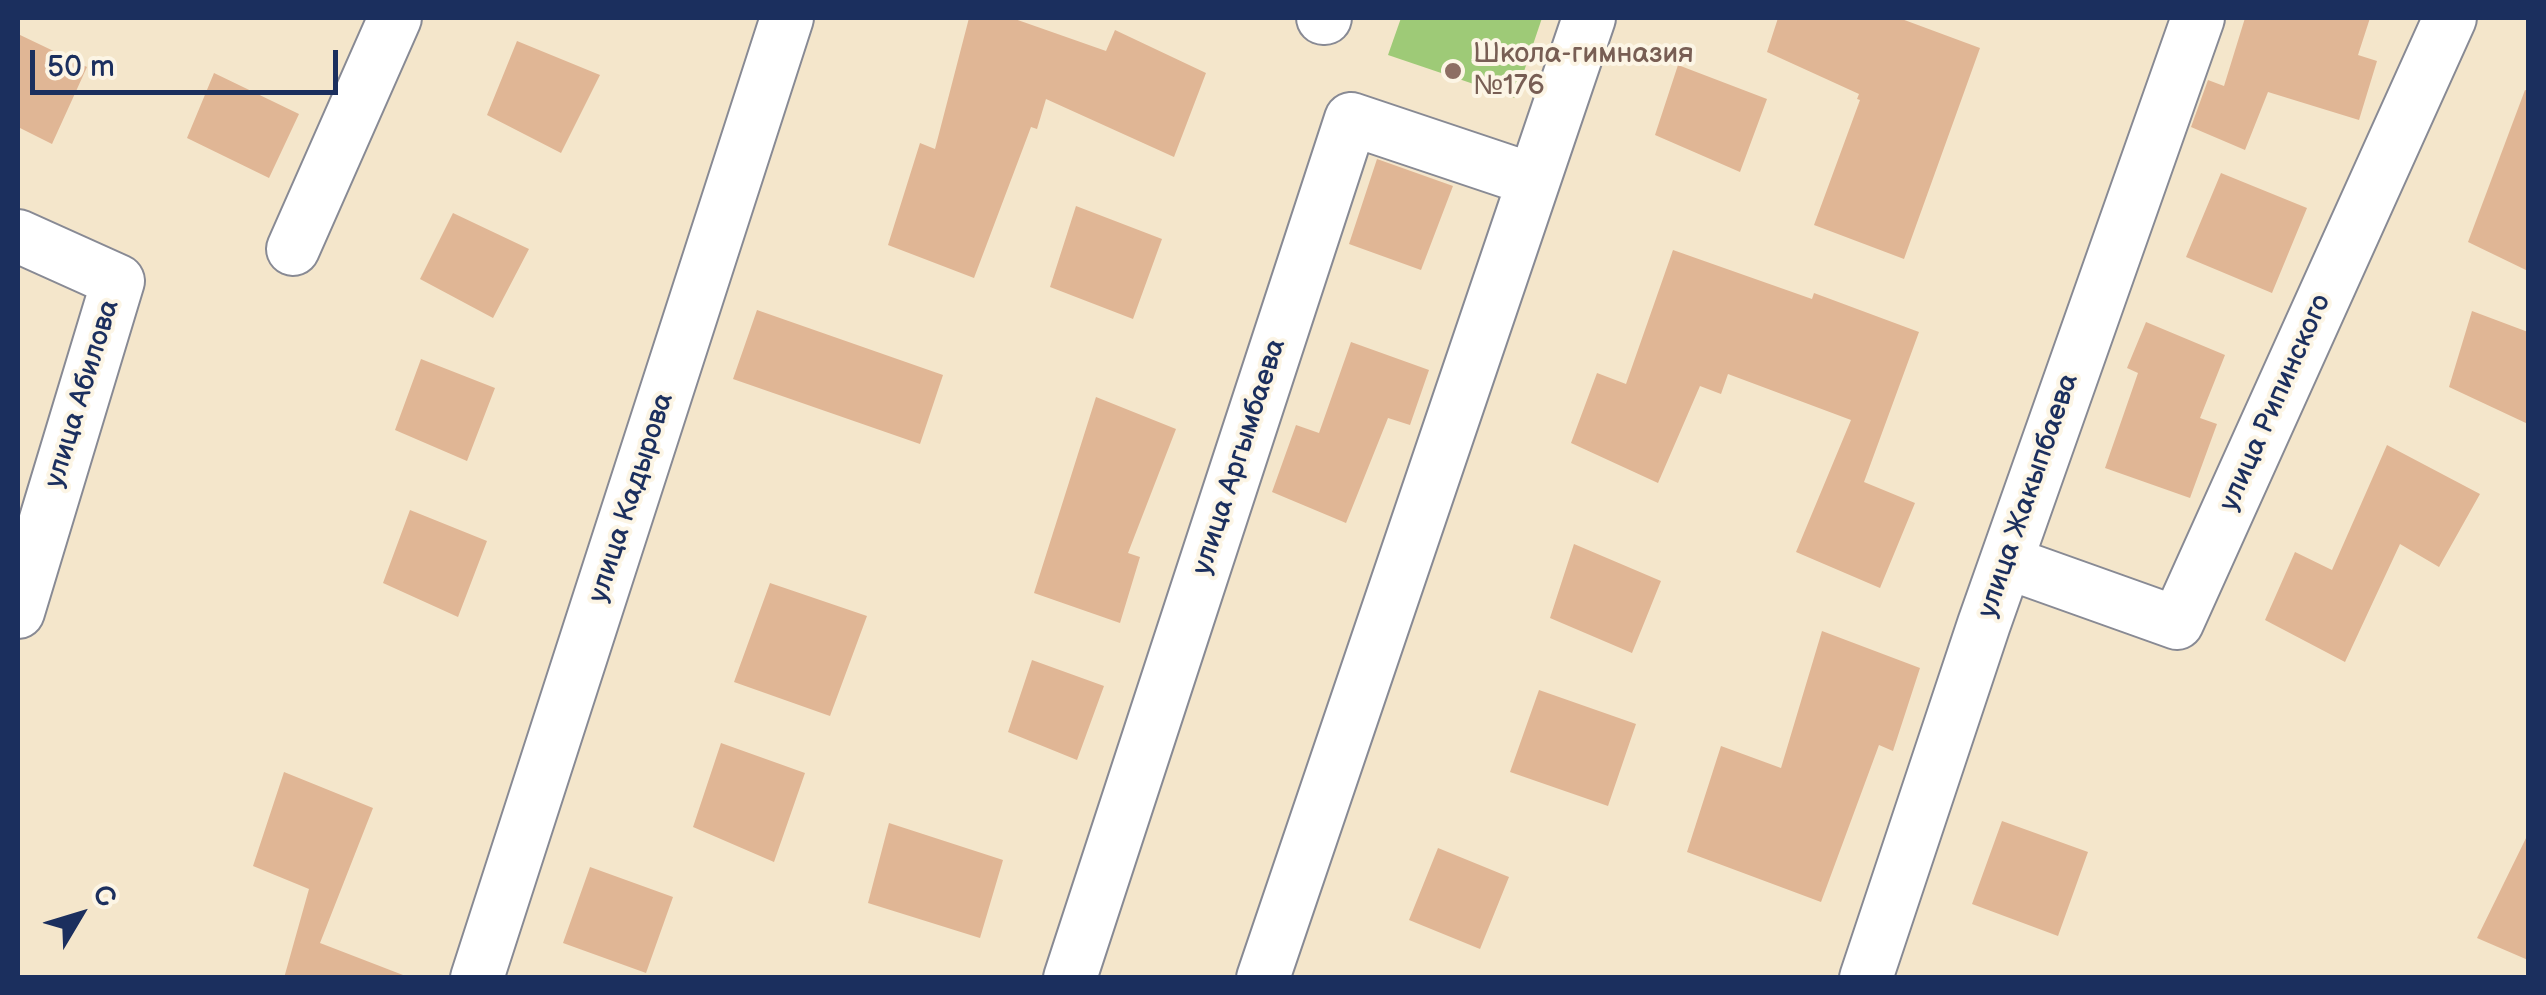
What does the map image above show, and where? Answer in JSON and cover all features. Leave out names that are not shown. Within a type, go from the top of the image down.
[{"type":"street","points":[[293,249],[396,18]]},
{"type":"street","name":"улица Кадырова","points":[[477,978],[787,18]]},
{"type":"street","points":[[1264,978],[1589,18]]},
{"type":"street","name":"улица Жакыпбаева","points":[[1866,978],[2006,562],[2198,18]]},
{"type":"street","name":"улица Рипинского","points":[[2006,562],[2177,623],[2450,18]]},
{"type":"street","name":"улица Аргымбаева","points":[[1070,978],[1351,118],[1533,180]]},
{"type":"street","name":"улица Абилова","points":[[18,236],[118,280],[18,612]]},
{"type":"green space","points":[[1401,18],[1542,18],[1515,98],[1388,55]]},
{"type":"building","points":[[969,18],[1012,18],[1106,51],[1115,30],[1206,73],[1174,157],[1046,99],[1037,129],[1031,127],[974,278],[888,245],[920,143],[935,149]]},
{"type":"building","points":[[1778,18],[1899,18],[1980,48],[1904,259],[1814,225],[1859,94],[1767,52]]},
{"type":"building","points":[[2245,18],[2370,18],[2358,55],[2377,61],[2359,120],[2268,92],[2245,150],[2191,127],[2208,80],[2224,86]]},
{"type":"building","points":[[18,34],[87,67],[52,144],[18,127]]},
{"type":"building","points":[[517,41],[600,75],[561,153],[487,115]]},
{"type":"building","points":[[1678,65],[1767,99],[1740,172],[1655,135]]},
{"type":"building","points":[[214,73],[299,114],[269,178],[187,138]]},
{"type":"building","points":[[2525,90],[2528,91],[2528,271],[2468,242]]},
{"type":"building","points":[[1377,159],[1453,186],[1421,270],[1349,244]]},
{"type":"building","points":[[2221,173],[2307,208],[2272,293],[2186,257]]},
{"type":"building","points":[[1076,206],[1162,239],[1133,319],[1050,287]]},
{"type":"building","points":[[453,213],[529,249],[493,318],[420,279]]},
{"type":"building","points":[[1673,250],[1812,299],[1814,293],[1919,332],[1864,482],[1915,503],[1880,588],[1796,552],[1851,420],[1728,374],[1721,394],[1700,386],[1658,483],[1571,443],[1597,373],[1626,384]]},
{"type":"building","points":[[757,310],[943,375],[920,444],[733,379]]},
{"type":"building","points":[[2472,311],[2528,332],[2528,424],[2449,387]]},
{"type":"building","points":[[2146,322],[2225,355],[2200,418],[2217,424],[2190,498],[2105,468],[2138,373],[2127,368]]},
{"type":"building","points":[[1351,342],[1429,370],[1410,425],[1388,418],[1346,523],[1272,492],[1296,425],[1319,433]]},
{"type":"building","points":[[421,359],[495,388],[467,461],[395,430]]},
{"type":"building","points":[[1096,397],[1176,429],[1128,553],[1140,557],[1120,623],[1034,593]]},
{"type":"building","points":[[2387,445],[2480,494],[2439,567],[2400,544],[2345,662],[2265,620],[2295,552],[2332,570]]},
{"type":"building","points":[[410,510],[487,541],[458,617],[383,583]]},
{"type":"building","points":[[1574,544],[1661,581],[1632,653],[1550,618]]},
{"type":"building","points":[[770,583],[867,616],[830,716],[734,682]]},
{"type":"building","points":[[1822,631],[1920,668],[1893,751],[1879,745],[1821,902],[1687,852],[1721,746],[1781,768]]},
{"type":"building","points":[[1032,660],[1104,686],[1077,760],[1008,732]]},
{"type":"building","points":[[1539,690],[1636,724],[1608,806],[1510,772]]},
{"type":"building","points":[[721,743],[805,773],[774,862],[693,827]]},
{"type":"building","points":[[284,772],[373,808],[320,943],[403,978],[284,978],[309,889],[253,866]]},
{"type":"building","points":[[2002,821],[2088,852],[2058,936],[1972,904]]},
{"type":"building","points":[[889,823],[1003,860],[980,938],[868,903]]},
{"type":"building","points":[[2528,834],[2528,960],[2477,938]]},
{"type":"building","points":[[1438,848],[1509,877],[1480,949],[1409,920]]},
{"type":"building","points":[[590,867],[673,897],[646,973],[563,943]]},
{"type":"place","name":"Школа-гимназия №176","points":[[1453,71]]}]
